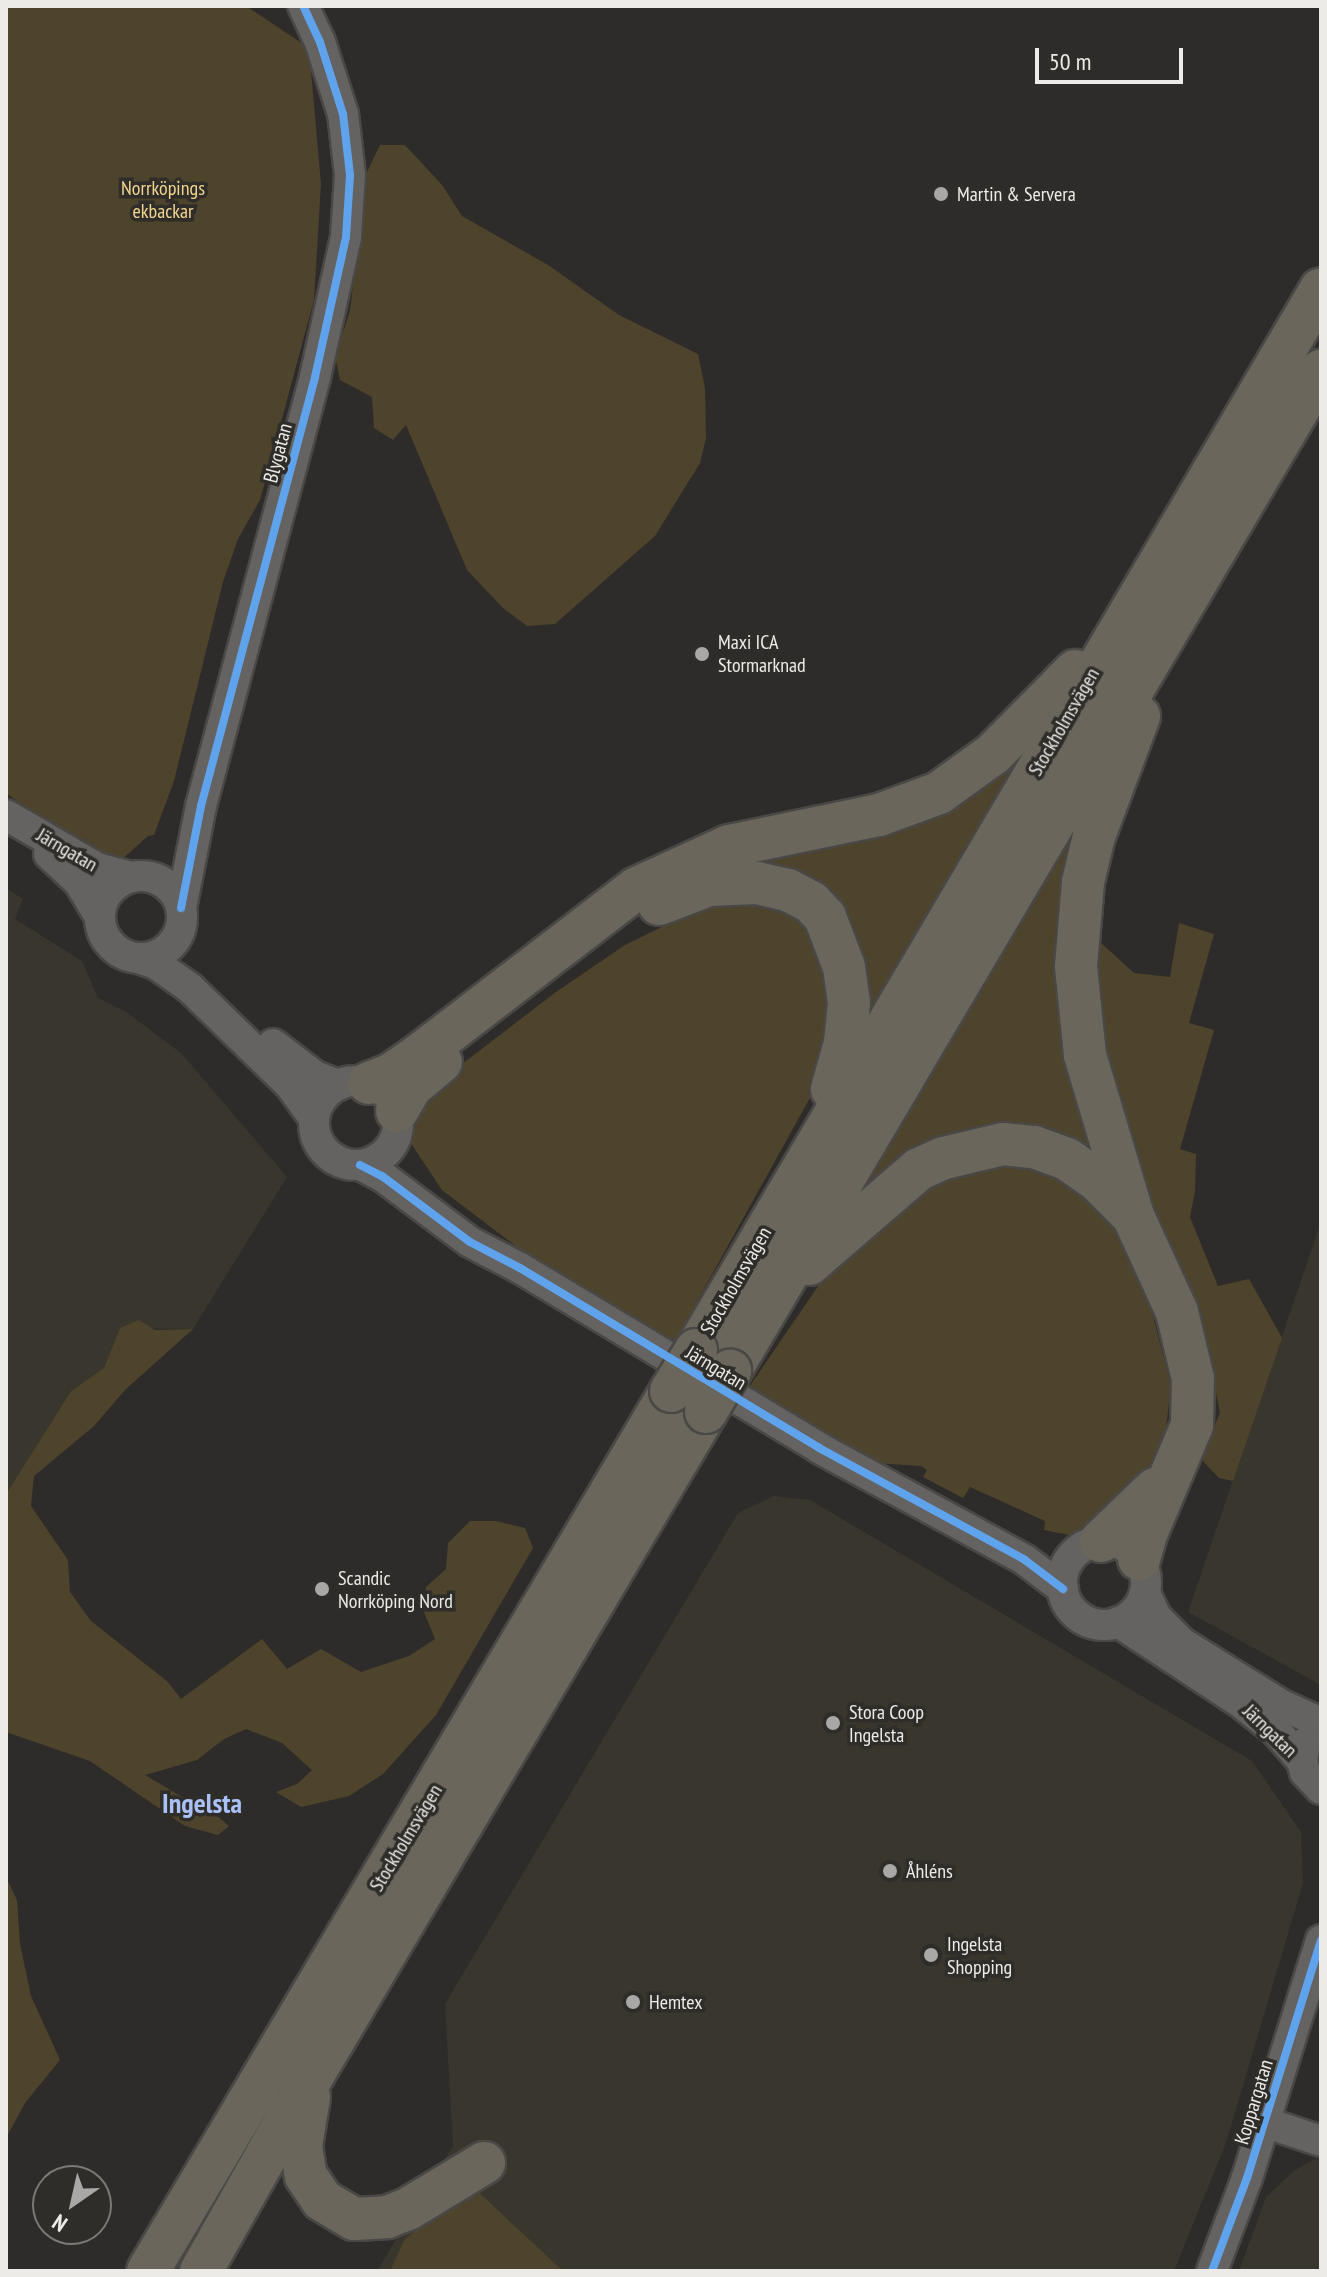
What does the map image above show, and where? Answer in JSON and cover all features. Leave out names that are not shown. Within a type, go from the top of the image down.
[{"type":"highway","name":"Stockholmsvägen","points":[[148,2271],[713,1360],[818,1140],[1321,289]]},
{"type":"highway","name":"Stockholmsvägen","points":[[713,1360],[773,1298],[1321,371]]},
{"type":"highway","points":[[1142,1576],[1171,1470],[1192,1425],[1193,1379],[1177,1312],[1133,1216],[1085,1055],[1076,966],[1083,882],[1094,836],[1193,586]]},
{"type":"highway","points":[[375,1105],[392,1074],[637,888],[729,846],[879,815],[939,793],[963,778],[1022,727],[1126,619]]},
{"type":"highway","points":[[375,1105],[418,1081],[590,946],[642,912],[709,885],[757,883],[788,890],[811,902],[825,917],[844,967],[849,1003],[845,1043],[818,1140]]},
{"type":"highway","points":[[773,1298],[852,1223],[919,1169],[971,1150],[1003,1144],[1034,1147],[1067,1159],[1096,1179],[1133,1216]]},
{"type":"highway","name":"Stockholmsvägen","points":[[201,2271],[315,2073],[688,1401]]},
{"type":"highway","points":[[1091,1544],[1136,1511],[1171,1470]]},
{"type":"highway","points":[[315,2073],[302,2129],[302,2163],[313,2189],[336,2211],[354,2219],[387,2217],[484,2163]]},
{"type":"street","name":"Blygatan","points":[[180,919],[201,806],[315,377],[346,237],[350,175],[343,114],[320,42],[303,6]]},
{"type":"street","name":"Blygatan","points":[[138,877],[178,852],[201,806]]},
{"type":"street","name":"Järngatan","points":[[6,816],[97,868],[138,877]]},
{"type":"street","name":"Järngatan","points":[[6,816],[79,882],[100,917]]},
{"type":"street","points":[[138,877],[167,887],[180,919],[186,955],[207,980],[295,1064],[375,1105],[380,1158],[360,1165],[338,1161],[328,1155],[317,1138],[314,1118],[290,1085],[190,988],[156,964],[127,956],[114,948],[101,930],[100,917],[108,892],[138,877]]},
{"type":"street","points":[[141,959],[165,950],[180,919]]},
{"type":"street","points":[[314,1118],[326,1093],[375,1105]]},
{"type":"street","name":"Järngatan","points":[[375,1105],[411,1172],[433,1197],[520,1268]]},
{"type":"street","name":"Järngatan","points":[[360,1165],[382,1176],[470,1242],[520,1268],[819,1448],[1025,1560],[1063,1589]]},
{"type":"street","name":"Järngatan","points":[[965,1527],[1047,1548],[1091,1544]]},
{"type":"street","points":[[1091,1544],[1126,1547],[1142,1576],[1132,1614],[1118,1622],[1105,1624],[1080,1617],[1069,1604],[1063,1589],[1066,1566],[1091,1544]]},
{"type":"street","name":"Järngatan","points":[[1142,1576],[1156,1617],[1182,1643],[1280,1704],[1321,1725]]},
{"type":"street","name":"Järngatan","points":[[1118,1622],[1240,1702],[1276,1731],[1302,1761],[1305,1772],[1320,1792]]},
{"type":"street","points":[[1302,1761],[1307,1739],[1321,1725]]},
{"type":"street","name":"Koppargatan","points":[[1212,2271],[1264,2122],[1321,1940]]},
{"type":"street","points":[[1264,2122],[1321,2141]]},
{"type":"shaded area","points":[[6,888],[23,899],[15,919],[82,961],[98,998],[126,1012],[181,1053],[287,1177],[193,1329],[120,1328],[105,1368],[71,1391],[6,1494]]},
{"type":"shaded area","points":[[1321,1222],[1321,1685],[1188,1612]]},
{"type":"shaded area","points":[[774,1496],[810,1500],[1252,1761],[1301,1832],[1303,1883],[1226,2143],[1174,2271],[377,2271],[453,2146],[445,2004],[738,1513]]},
{"type":"shaded area","points":[[1315,2159],[1321,2160],[1321,2271],[1239,2271],[1266,2197],[1295,2170]]},
{"type":"green space","name":"Norrköpings ekbackar","points":[[6,6],[246,6],[309,48],[321,184],[314,300],[260,500],[238,539],[223,582],[174,781],[154,835],[148,836],[111,869],[6,793]]},
{"type":"green space","points":[[380,145],[405,145],[442,185],[462,216],[548,265],[619,315],[698,354],[705,388],[706,438],[700,463],[655,536],[555,624],[527,626],[503,608],[467,570],[406,425],[393,440],[374,428],[372,397],[340,380],[335,356],[350,311],[366,174]]},
{"type":"green space","points":[[1034,735],[859,1029],[861,964],[733,856]]},
{"type":"green space","points":[[1085,816],[1109,1174],[1040,1137],[848,1215]]},
{"type":"green space","points":[[739,901],[775,905],[810,932],[830,978],[836,1028],[816,1087],[673,1345],[550,1272],[442,1190],[410,1142],[417,1115],[432,1087],[556,992],[625,945],[688,914]]},
{"type":"green space","points":[[1179,923],[1214,934],[1189,1023],[1214,1030],[1180,1149],[1196,1154],[1195,1191],[1190,1217],[1218,1286],[1249,1279],[1282,1338],[1233,1481],[1219,1478],[1200,1458],[1220,1413],[1203,1327],[1173,1259],[1141,1200],[1093,1043],[1089,943],[1100,942],[1134,973],[1170,977]]},
{"type":"green space","points":[[984,1162],[1038,1164],[1085,1185],[1113,1220],[1152,1312],[1171,1386],[1165,1437],[1149,1469],[1101,1525],[1074,1536],[1044,1530],[1045,1521],[970,1487],[963,1498],[923,1477],[927,1470],[921,1466],[874,1463],[747,1390],[823,1279],[935,1179]]},
{"type":"green space","points":[[139,1320],[155,1330],[193,1329],[125,1390],[94,1426],[34,1476],[31,1506],[68,1560],[70,1592],[91,1621],[168,1682],[181,1699],[262,1639],[287,1669],[321,1649],[361,1672],[409,1656],[435,1639],[424,1612],[426,1587],[446,1569],[448,1543],[470,1521],[496,1521],[525,1528],[533,1548],[436,1715],[383,1774],[349,1796],[301,1807],[276,1792],[297,1784],[312,1770],[282,1743],[246,1729],[224,1739],[197,1760],[145,1775],[184,1798],[202,1803],[229,1826],[218,1835],[185,1826],[90,1761],[6,1732],[6,1494],[71,1391],[104,1368],[120,1328]]},
{"type":"green space","points":[[6,1877],[17,1900],[20,1944],[31,1996],[60,2060],[25,2103],[6,2138]]},
{"type":"green space","points":[[472,2186],[563,2271],[390,2271],[405,2239]]},
{"type":"cycle path","points":[[181,908],[201,806],[315,377],[346,237],[350,175],[343,114],[320,42],[303,6]]},
{"type":"cycle path","points":[[360,1165],[382,1176],[470,1242],[520,1268],[819,1448],[1025,1560],[1063,1589]]},
{"type":"cycle path","points":[[1212,2271],[1247,2178],[1321,1940]]},
{"type":"place","name":"Martin & Servera","points":[[941,194]]},
{"type":"place","name":"Maxi ICA Stormarknad","points":[[702,654]]},
{"type":"place","name":"Scandic Norrköping Nord","points":[[322,1589]]},
{"type":"place","name":"Stora Coop Ingelsta","points":[[833,1723]]},
{"type":"place","name":"Åhléns","points":[[890,1871]]},
{"type":"place","name":"Ingelsta Shopping","points":[[931,1955]]},
{"type":"place","name":"Hemtex","points":[[633,2002]]},
{"type":"district","name":"Ingelsta","points":[[202,1803]]}]
